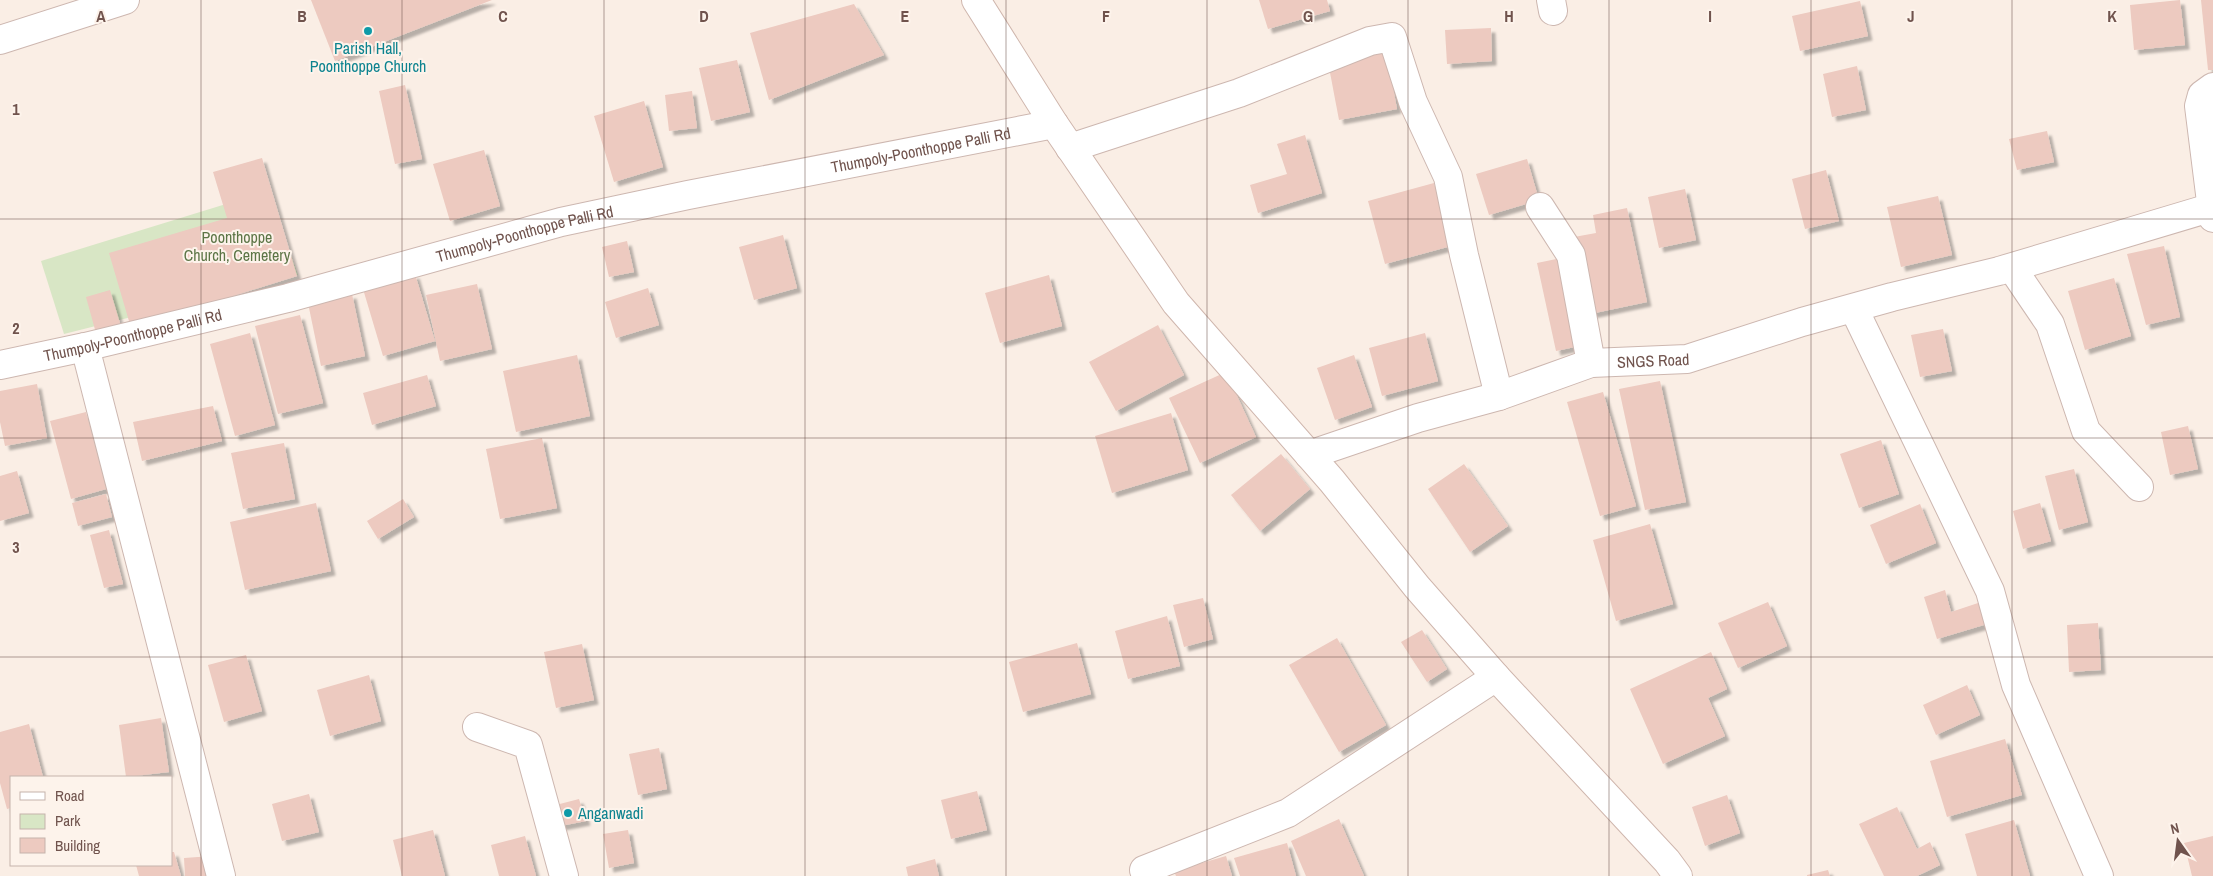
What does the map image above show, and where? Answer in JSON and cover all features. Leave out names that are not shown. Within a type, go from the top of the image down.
[{"type":"street","points":[[0,40],[125,0]]},
{"type":"street","points":[[976,0],[1054,124],[1176,303],[1332,481],[1416,587],[1496,677],[1667,861],[1678,876]]},
{"type":"street","points":[[1070,148],[1239,94],[1370,41],[1392,37],[1413,102],[1448,177],[1464,255],[1499,396]]},
{"type":"street","points":[[2212,211],[2199,106],[2202,95],[2213,87]]},
{"type":"street","name":"Thumpoly-Poonthoppe Palli Rd","points":[[0,365],[85,347],[288,298],[561,222],[688,195],[1054,124]]},
{"type":"street","points":[[1540,207],[1571,255],[1591,363]]},
{"type":"street","name":"SNGS Road","points":[[1309,455],[1418,418],[1499,396],[1591,363],[1687,359],[1734,342],[1892,297],[2006,269],[2212,211]]},
{"type":"street","points":[[2006,269],[2050,324],[2086,431],[2139,487]]},
{"type":"street","points":[[1854,309],[1990,591],[2016,684],[2098,876]]},
{"type":"street","points":[[85,347],[221,876]]},
{"type":"street","points":[[1144,870],[1288,813],[1496,677]]},
{"type":"street","points":[[478,727],[528,745],[564,876]]},
{"type":"green space","name":"Poonthoppe Church, Cemetery","points":[[268,191],[298,275],[64,334],[41,261]]},
{"type":"building","name":"Parish Hall, Poonthoppe Church","points":[[311,0],[492,0],[335,61]]},
{"type":"building","points":[[1259,0],[1327,0],[1330,11],[1268,29]]},
{"type":"building","points":[[2180,0],[2185,45],[2134,50],[2130,5]]},
{"type":"building","points":[[2201,0],[2213,0],[2213,70],[2208,70]]},
{"type":"building","points":[[1860,1],[1868,36],[1800,51],[1792,16]]},
{"type":"building","points":[[854,4],[884,55],[769,100],[750,33]]},
{"type":"building","points":[[1491,28],[1492,61],[1447,64],[1445,30]]},
{"type":"building","points":[[1386,50],[1397,109],[1339,120],[1328,62]]},
{"type":"building","points":[[737,60],[750,112],[711,121],[699,68]]},
{"type":"building","points":[[1857,66],[1866,110],[1832,117],[1823,74]]},
{"type":"building","points":[[405,85],[422,159],[395,164],[379,91]]},
{"type":"building","points":[[692,91],[697,128],[669,131],[665,95]]},
{"type":"building","points":[[644,101],[663,167],[614,182],[594,116]]},
{"type":"building","points":[[2047,131],[2054,162],[2017,170],[2009,139]]},
{"type":"building","points":[[1305,135],[1322,193],[1258,213],[1250,185],[1287,174],[1277,144]]},
{"type":"building","points":[[484,150],[500,206],[450,221],[433,164]]},
{"type":"building","name":"Poonthoppe Church, Cemetery","points":[[262,158],[297,276],[131,328],[109,253],[227,218],[213,172]]},
{"type":"building","points":[[1527,159],[1539,200],[1489,215],[1476,174]]},
{"type":"building","points":[[1826,170],[1839,221],[1805,229],[1792,179]]},
{"type":"building","points":[[1434,183],[1451,246],[1385,264],[1368,201]]},
{"type":"building","points":[[1685,189],[1696,240],[1659,248],[1648,197]]},
{"type":"building","points":[[1938,196],[1952,255],[1901,267],[1887,207]]},
{"type":"building","points":[[1627,208],[1647,302],[1590,314],[1574,237],[1596,233],[1593,215]]},
{"type":"building","points":[[783,235],[797,288],[754,300],[739,247]]},
{"type":"building","points":[[627,241],[634,272],[609,277],[602,247]]},
{"type":"building","points":[[2164,246],[2180,317],[2146,325],[2127,254]]},
{"type":"building","points":[[1566,257],[1584,345],[1556,351],[1537,263]]},
{"type":"building","points":[[415,274],[435,341],[383,356],[363,289]]},
{"type":"building","points":[[1049,275],[1062,326],[1000,343],[985,293]]},
{"type":"building","points":[[2114,278],[2131,336],[2085,350],[2068,291]]},
{"type":"building","points":[[477,284],[492,349],[440,361],[426,295]]},
{"type":"building","points":[[648,288],[659,325],[616,338],[605,302]]},
{"type":"building","points":[[110,290],[122,330],[97,337],[86,297]]},
{"type":"building","points":[[352,294],[365,356],[321,366],[308,303]]},
{"type":"building","points":[[300,315],[323,403],[278,414],[255,326]]},
{"type":"building","points":[[1158,325],[1184,375],[1116,411],[1089,362]]},
{"type":"building","points":[[1943,329],[1952,371],[1920,377],[1911,335]]},
{"type":"building","points":[[250,333],[275,425],[235,436],[210,344]]},
{"type":"building","points":[[1425,333],[1438,381],[1382,396],[1369,348]]},
{"type":"building","points":[[577,355],[590,416],[516,432],[503,371]]},
{"type":"building","points":[[1354,355],[1372,407],[1335,420],[1317,368]]},
{"type":"building","points":[[1226,372],[1256,437],[1200,463],[1169,398]]},
{"type":"building","points":[[427,375],[436,406],[372,425],[363,393]]},
{"type":"building","points":[[1660,381],[1686,502],[1645,510],[1619,389]]},
{"type":"building","points":[[37,384],[47,438],[5,446],[0,422],[0,391]]},
{"type":"building","points":[[1603,392],[1636,506],[1600,516],[1567,402]]},
{"type":"building","points":[[213,406],[222,441],[142,461],[133,422]]},
{"type":"building","points":[[86,412],[106,489],[71,499],[50,421]]},
{"type":"building","points":[[1171,413],[1188,470],[1112,493],[1095,436]]},
{"type":"building","points":[[2188,426],[2198,469],[2170,475],[2161,432]]},
{"type":"building","points":[[542,438],[557,508],[500,519],[486,449]]},
{"type":"building","points":[[1881,440],[1899,494],[1859,508],[1840,454]]},
{"type":"building","points":[[284,443],[295,499],[243,509],[231,453]]},
{"type":"building","points":[[1281,454],[1310,489],[1260,531],[1231,495]]},
{"type":"building","points":[[1464,464],[1508,526],[1470,552],[1428,489]]},
{"type":"building","points":[[2074,469],[2088,522],[2059,530],[2045,476]]},
{"type":"building","points":[[17,471],[29,513],[0,521],[0,476]]},
{"type":"building","points":[[106,494],[112,517],[78,526],[72,503]]},
{"type":"building","points":[[403,499],[414,517],[378,539],[367,521]]},
{"type":"building","points":[[316,503],[331,571],[245,590],[230,522]]},
{"type":"building","points":[[2040,503],[2051,541],[2023,549],[2013,511]]},
{"type":"building","points":[[1920,504],[1936,543],[1886,564],[1870,525]]},
{"type":"building","points":[[1650,524],[1673,604],[1616,621],[1593,540]]},
{"type":"building","points":[[109,530],[123,584],[104,588],[90,535]]},
{"type":"building","points":[[1945,590],[1951,612],[1981,602],[1987,624],[1937,639],[1924,597]]},
{"type":"building","points":[[1203,598],[1213,639],[1184,647],[1173,605]]},
{"type":"building","points":[[1768,602],[1787,646],[1738,668],[1718,623]]},
{"type":"building","points":[[1167,616],[1180,666],[1128,679],[1115,631]]},
{"type":"building","points":[[2098,623],[2101,670],[2069,672],[2067,625]]},
{"type":"building","points":[[1422,630],[1447,669],[1427,682],[1401,642]]},
{"type":"building","points":[[1337,638],[1386,725],[1339,752],[1289,665]]},
{"type":"building","points":[[1077,643],[1091,694],[1023,712],[1009,662]]},
{"type":"building","points":[[582,644],[594,700],[556,708],[544,652]]},
{"type":"building","points":[[1711,652],[1727,689],[1708,698],[1725,736],[1663,764],[1630,689]]},
{"type":"building","points":[[246,655],[262,711],[224,722],[208,665]]},
{"type":"building","points":[[369,675],[381,721],[330,736],[317,690]]},
{"type":"building","points":[[1967,685],[1980,715],[1936,735],[1923,705]]},
{"type":"building","points":[[161,718],[169,772],[126,776],[119,725]]},
{"type":"building","points":[[29,724],[43,776],[10,776],[10,808],[7,809],[0,783],[0,732]]},
{"type":"building","points":[[2005,739],[2022,795],[1947,817],[1930,761]]},
{"type":"building","points":[[659,748],[667,789],[638,795],[629,754]]},
{"type":"building","points":[[977,791],[987,830],[951,839],[941,800]]},
{"type":"building","points":[[309,794],[319,832],[282,841],[272,804]]},
{"type":"building","points":[[1727,795],[1740,833],[1705,846],[1692,807]]},
{"type":"building","name":"Anganwadi","points":[[579,799],[586,821],[555,827],[552,806]]},
{"type":"building","points":[[1897,807],[1917,849],[1930,842],[1940,865],[1917,876],[1884,876],[1859,824]]},
{"type":"building","points":[[1339,819],[1364,876],[1306,876],[1291,841]]},
{"type":"building","points":[[2014,820],[2030,876],[1977,876],[1965,834]]},
{"type":"building","points":[[433,830],[445,876],[402,876],[393,840]]},
{"type":"building","points":[[628,830],[634,863],[609,868],[603,834]]},
{"type":"building","points":[[525,836],[536,876],[499,876],[491,845]]},
{"type":"building","points":[[2213,836],[2213,876],[2192,876],[2184,843]]},
{"type":"building","points":[[1287,843],[1296,876],[1240,876],[1234,858]]},
{"type":"building","points":[[172,852],[174,852],[181,876],[139,876],[136,866],[172,866]]},
{"type":"building","points":[[212,856],[213,876],[185,876],[184,858]]},
{"type":"building","points":[[1226,856],[1232,876],[1176,876],[1174,871]]},
{"type":"building","points":[[935,859],[939,876],[908,876],[906,867]]},
{"type":"building","points":[[1828,870],[1830,876],[1807,876],[1807,875]]},
{"type":"place","name":"Parish Hall, Poonthoppe Church","points":[[368,31]]},
{"type":"place","name":"Anganwadi","points":[[568,813]]}]
